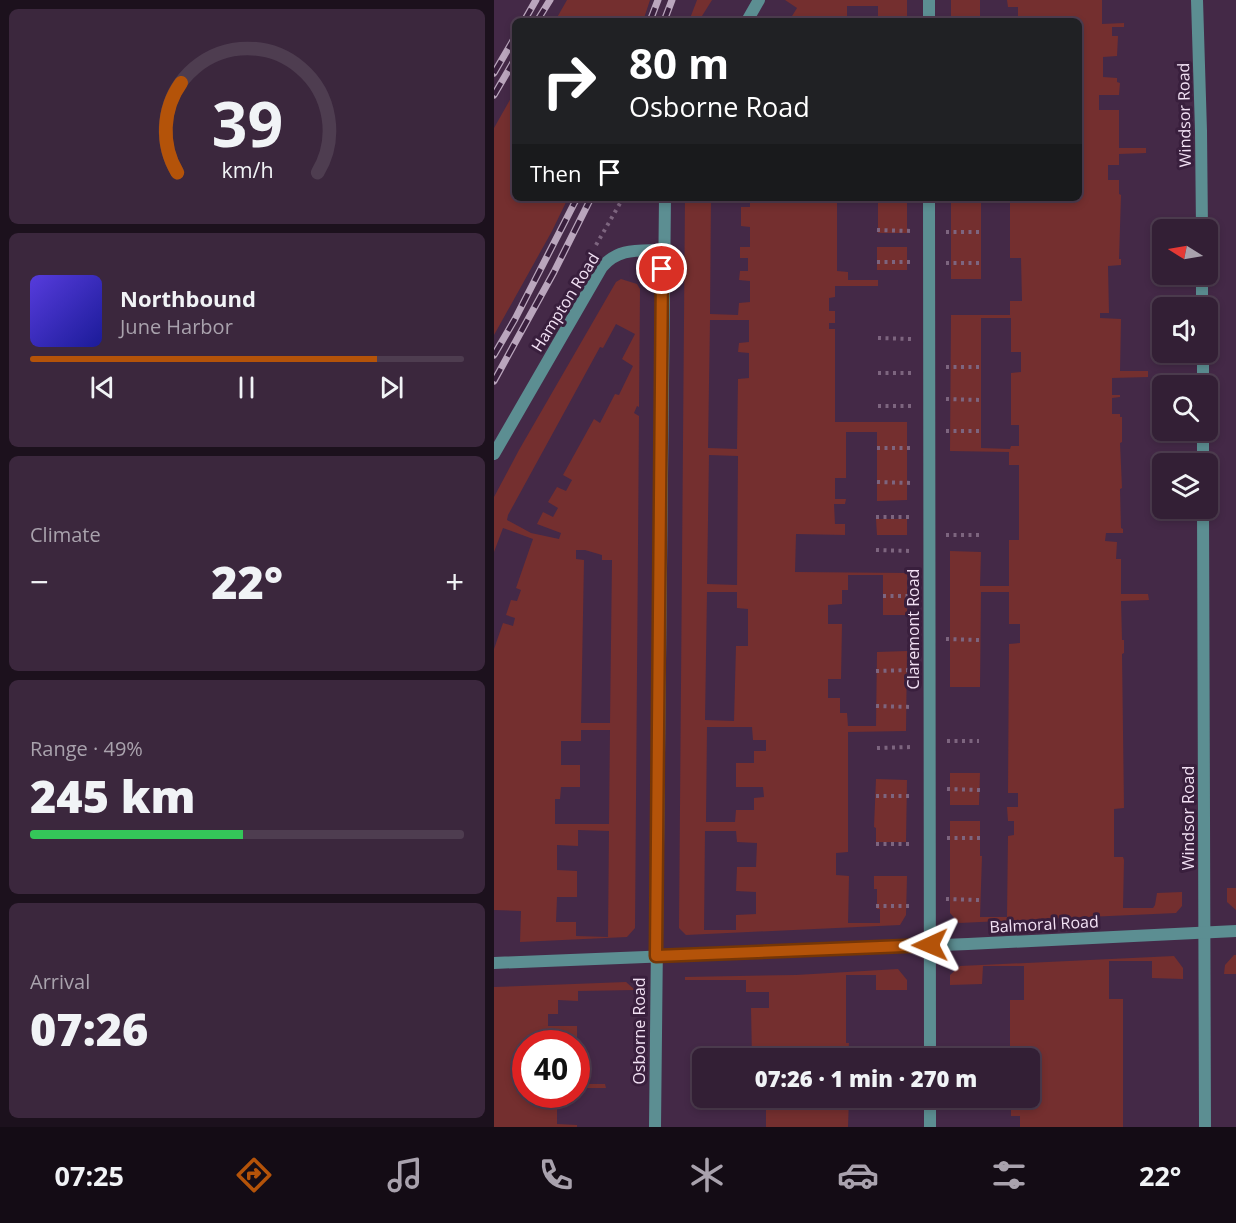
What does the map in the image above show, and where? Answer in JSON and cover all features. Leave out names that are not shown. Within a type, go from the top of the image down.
[{"type":"street","points":[[749,18],[759,0]]},
{"type":"street","points":[[929,0],[929,18]]},
{"type":"street","name":"Windsor Road","points":[[1197,0],[1202,219]]},
{"type":"street","points":[[663,250],[665,201]]},
{"type":"street","name":"Claremont Road","points":[[929,201],[930,1048]]},
{"type":"street","name":"Hampton Road","points":[[494,454],[602,267],[611,257],[624,251],[663,250]]},
{"type":"street","name":"Osborne Road","points":[[655,1127],[663,250]]},
{"type":"street","name":"Windsor Road","points":[[1203,519],[1205,1127]]},
{"type":"street","name":"Balmoral Road","points":[[494,963],[1236,931]]},
{"type":"street","points":[[930,1108],[930,1127]]},
{"type":"path","points":[[596,245],[621,201]]},
{"type":"path","points":[[946,201],[981,201]]},
{"type":"path","points":[[877,230],[912,231]]},
{"type":"path","points":[[946,232],[981,232]]},
{"type":"path","points":[[877,262],[912,262]]},
{"type":"path","points":[[946,263],[981,263]]},
{"type":"path","points":[[878,338],[911,339]]},
{"type":"path","points":[[946,367],[981,367]]},
{"type":"path","points":[[878,373],[912,373]]},
{"type":"path","points":[[946,399],[981,399]]},
{"type":"path","points":[[878,406],[912,406]]},
{"type":"path","points":[[946,431],[981,431]]},
{"type":"path","points":[[877,448],[912,448]]},
{"type":"path","points":[[877,482],[912,483]]},
{"type":"path","points":[[876,517],[912,517]]},
{"type":"path","points":[[946,535],[981,535]]},
{"type":"path","points":[[876,550],[911,551]]},
{"type":"path","points":[[883,596],[912,596]]},
{"type":"path","points":[[946,639],[980,640]]},
{"type":"path","points":[[876,671],[912,670]]},
{"type":"path","points":[[876,706],[912,706]]},
{"type":"path","points":[[946,741],[979,741]]},
{"type":"path","points":[[877,748],[912,747]]},
{"type":"path","points":[[946,789],[980,790]]},
{"type":"path","points":[[876,796],[912,796]]},
{"type":"path","points":[[946,838],[980,838]]},
{"type":"path","points":[[876,844],[912,844]]},
{"type":"path","points":[[946,899],[980,900]]},
{"type":"path","points":[[876,906],[912,906]]},
{"type":"shaded area","points":[[567,0],[650,0],[644,18],[557,18]]},
{"type":"shaded area","points":[[697,0],[712,0],[702,16],[706,18],[690,18]]},
{"type":"shaded area","points":[[785,0],[907,0],[907,18],[878,18],[878,6],[847,6],[847,18],[791,18],[797,8]]},
{"type":"shaded area","points":[[951,0],[980,0],[980,18],[951,18]]},
{"type":"shaded area","points":[[1007,0],[1102,0],[1102,24],[1124,23],[1124,27],[1112,27],[1112,36],[1118,36],[1117,56],[1103,57],[1103,77],[1117,78],[1117,82],[1120,83],[1119,95],[1099,95],[1099,110],[1119,110],[1119,148],[1146,148],[1146,153],[1119,154],[1119,165],[1108,165],[1108,180],[1119,180],[1119,194],[1121,195],[1119,259],[1121,259],[1121,265],[1108,266],[1109,313],[1100,313],[1100,318],[1121,319],[1120,371],[1148,371],[1148,377],[1112,378],[1112,395],[1120,395],[1120,397],[1112,398],[1112,414],[1120,414],[1122,417],[1122,442],[1120,443],[1122,488],[1120,489],[1123,533],[1106,533],[1105,541],[1117,542],[1116,559],[1121,559],[1121,594],[1148,594],[1149,600],[1121,601],[1122,640],[1124,640],[1124,653],[1122,654],[1124,808],[1114,809],[1114,857],[1123,857],[1124,860],[1123,908],[1153,908],[1157,893],[1182,892],[1182,906],[1176,913],[959,923],[950,913],[950,821],[980,821],[980,856],[982,856],[980,917],[1007,917],[1008,836],[1014,835],[1014,821],[1008,821],[1007,807],[1018,807],[1018,793],[1008,793],[1009,644],[1020,643],[1020,624],[1009,624],[1009,592],[981,592],[980,687],[950,687],[950,551],[981,552],[980,586],[1009,586],[1009,540],[1019,540],[1019,465],[1009,465],[1009,452],[950,451],[951,315],[1010,315],[1010,301],[1022,301],[1021,258],[1010,258],[1010,201],[1082,201],[1082,18],[1018,18],[1018,7],[1008,7]],"holes":[[[981,318],[1011,318],[1011,352],[1021,352],[1021,372],[1011,373],[1011,425],[1019,425],[1019,446],[1011,446],[1010,449],[981,448]]]},
{"type":"shaded area","points":[[512,96],[512,201],[567,201],[494,335],[494,128]]},
{"type":"shaded area","points":[[685,201],[711,201],[710,314],[738,315],[739,303],[750,302],[750,281],[739,280],[740,271],[748,271],[748,258],[740,258],[740,247],[750,247],[750,227],[741,226],[741,207],[750,207],[750,201],[837,201],[837,271],[848,272],[848,280],[878,280],[878,286],[835,286],[835,297],[829,298],[829,311],[835,311],[835,323],[829,323],[829,329],[835,329],[835,422],[907,422],[907,500],[877,501],[877,432],[846,432],[846,478],[835,478],[835,499],[846,499],[845,504],[834,504],[835,524],[845,524],[845,535],[796,534],[795,572],[907,573],[907,615],[883,615],[883,575],[848,575],[848,590],[842,590],[842,604],[828,605],[828,624],[842,624],[841,679],[828,679],[828,698],[840,698],[840,713],[847,713],[848,726],[876,726],[877,652],[907,651],[906,731],[848,732],[848,852],[836,853],[836,875],[849,876],[848,923],[880,923],[874,876],[907,876],[906,915],[900,925],[686,935],[679,928]],"holes":[[[710,320],[749,320],[749,342],[739,343],[738,352],[749,353],[749,378],[738,379],[737,449],[708,448]],[[709,455],[738,456],[737,585],[707,584]],[[707,592],[737,592],[737,608],[748,609],[748,646],[736,646],[734,721],[705,720]],[[707,727],[752,727],[753,740],[766,740],[766,751],[754,751],[754,763],[736,763],[736,787],[763,787],[764,797],[754,798],[754,810],[736,810],[735,822],[706,822]],[[705,831],[736,831],[737,842],[757,843],[756,867],[737,867],[736,891],[756,892],[756,914],[736,915],[736,930],[704,930]]]},
{"type":"shaded area","points":[[878,201],[907,201],[907,233],[878,233]]},
{"type":"shaded area","points":[[951,201],[981,201],[981,279],[951,279]]},
{"type":"shaded area","points":[[877,247],[907,247],[907,270],[877,270]]},
{"type":"shaded area","points":[[621,279],[637,284],[640,289],[639,407],[637,406],[634,413],[639,416],[635,928],[627,937],[520,942],[521,911],[494,910],[494,649],[503,623],[513,626],[515,618],[506,615],[511,600],[517,601],[521,590],[516,588],[533,539],[503,528],[494,552],[494,497],[616,282]],"holes":[[[616,324],[635,334],[622,359],[633,366],[619,395],[615,394],[600,423],[594,419],[563,475],[572,480],[566,491],[557,487],[548,502],[558,508],[553,517],[543,512],[537,524],[561,533],[559,539],[531,533],[507,520],[508,515],[600,347],[603,348]],[[576,550],[585,550],[602,555],[602,560],[612,560],[610,723],[581,723],[584,560],[576,559]],[[581,730],[610,730],[609,824],[555,824],[555,799],[560,799],[561,787],[580,787],[580,765],[561,765],[561,741],[581,741]],[[578,830],[609,831],[608,937],[576,936],[576,922],[556,922],[557,897],[577,897],[577,871],[557,870],[557,845],[578,846]]]},
{"type":"shaded area","points":[[876,519],[907,519],[907,535],[877,535]]},
{"type":"shaded area","points":[[950,773],[980,773],[979,805],[950,805]]},
{"type":"shaded area","points":[[876,779],[907,780],[906,842],[876,842],[876,828],[874,827]]},
{"type":"shaded area","points":[[1227,888],[1236,888],[1236,910],[1227,902]]},
{"type":"shaded area","points":[[1236,955],[1236,974],[1224,974],[1225,965]]},
{"type":"shaded area","points":[[1174,956],[1183,968],[1183,979],[1152,978],[1152,961],[1109,961],[1109,999],[1123,999],[1123,1127],[1020,1127],[1020,1116],[1011,1116],[1011,1108],[1040,1108],[1040,1048],[1010,1048],[1010,1000],[1024,1000],[1024,966],[983,966],[982,984],[950,985],[950,975],[960,966]]},
{"type":"shaded area","points":[[898,969],[907,980],[907,990],[876,990],[876,975],[846,975],[846,1043],[849,1043],[849,1048],[752,1048],[751,1008],[769,1008],[769,992],[746,992],[746,980],[685,980],[685,977],[796,975]]},
{"type":"shaded area","points":[[626,982],[635,990],[578,991],[578,1001],[558,1000],[558,1014],[548,1014],[548,1026],[577,1026],[577,1030],[512,1030],[512,1108],[557,1108],[557,1124],[577,1125],[577,1127],[494,1127],[494,987]]},
{"type":"shaded area","points":[[590,1084],[605,1084],[606,1088],[590,1088]]},
{"type":"shaded area","points":[[755,1108],[849,1108],[848,1127],[766,1127],[766,1109]]},
{"type":"railway","points":[[526,18],[536,0]]},
{"type":"railway","points":[[539,18],[550,0]]},
{"type":"railway","points":[[651,18],[658,0]]},
{"type":"railway","points":[[665,18],[672,0]]},
{"type":"railway","points":[[494,73],[512,42]]},
{"type":"railway","points":[[494,95],[512,64]]},
{"type":"railway","points":[[494,355],[575,201]]},
{"type":"railway","points":[[494,381],[554,272],[590,201]]},
{"type":"route","points":[[662,269],[656,956],[930,945]]}]
